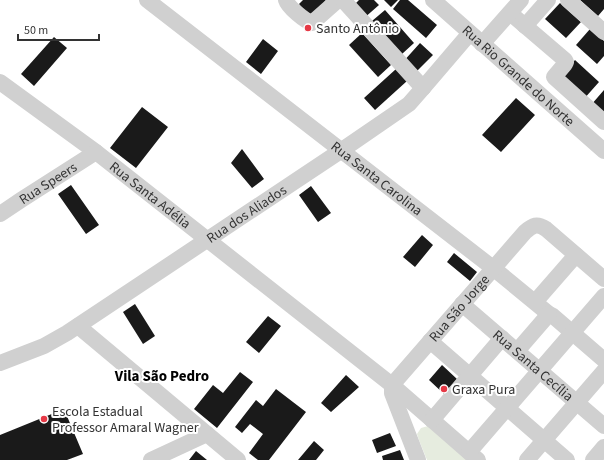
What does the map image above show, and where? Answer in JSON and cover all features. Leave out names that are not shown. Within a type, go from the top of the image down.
[{"type":"street","name":"Rua Santa Carolina","points":[[147,0],[493,268],[553,316],[604,360]]},
{"type":"street","points":[[286,0],[289,6],[308,22],[312,23],[338,0]]},
{"type":"street","points":[[343,0],[423,88]]},
{"type":"street","name":"Rua Rio Grande do Norte","points":[[433,0],[604,151]]},
{"type":"street","points":[[482,44],[521,0]]},
{"type":"street","points":[[525,26],[548,0]]},
{"type":"street","points":[[568,0],[604,32]]},
{"type":"street","points":[[510,13],[566,62],[554,76],[555,79],[604,122]]},
{"type":"street","name":"Rua dos Aliados","points":[[0,363],[44,346],[67,333],[409,104],[470,33]]},
{"type":"street","name":"Rua Santa Adélia","points":[[0,82],[96,152],[392,385],[473,456]]},
{"type":"street","name":"Rua Speers","points":[[0,214],[96,152]]},
{"type":"street","name":"Rua São Jorge","points":[[392,385],[525,232],[535,225],[541,225],[576,255]]},
{"type":"street","points":[[535,302],[576,255],[604,279]]},
{"type":"street","points":[[473,456],[507,408],[604,296]]},
{"type":"street","name":"Rua Santa Cecília","points":[[462,304],[604,426]]},
{"type":"street","points":[[517,352],[549,314]]},
{"type":"street","points":[[78,326],[238,460]]},
{"type":"street","points":[[408,433],[415,424],[431,419],[502,338]]},
{"type":"street","points":[[430,341],[567,460]]},
{"type":"street","points":[[527,460],[604,371]]},
{"type":"street","points":[[392,385],[392,393],[418,460]]},
{"type":"street","points":[[151,460],[207,434]]},
{"type":"street","points":[[593,460],[604,447]]},
{"type":"shaded area","points":[[428,426],[469,460],[427,460],[417,434],[421,428]]},
{"type":"building","points":[[303,0],[326,0],[311,18],[299,4]]},
{"type":"building","points":[[359,0],[374,0],[379,5],[363,19],[352,7]]},
{"type":"building","points":[[384,0],[398,0],[391,7]]},
{"type":"building","points":[[400,0],[408,0],[437,25],[426,38],[393,9]]},
{"type":"building","points":[[580,0],[604,0],[604,9],[598,16]]},
{"type":"building","points":[[560,3],[581,22],[566,38],[545,19]]},
{"type":"building","points":[[385,10],[414,43],[402,54],[372,21]]},
{"type":"building","points":[[590,29],[604,41],[604,56],[597,64],[576,45]]},
{"type":"building","points":[[362,33],[391,65],[378,77],[349,45]]},
{"type":"building","points":[[54,37],[67,48],[34,86],[21,74]]},
{"type":"building","points":[[263,39],[278,51],[261,74],[246,62]]},
{"type":"building","points":[[420,43],[433,55],[414,74],[402,63]]},
{"type":"building","points":[[575,60],[599,82],[583,100],[559,78]]},
{"type":"building","points":[[396,69],[407,81],[375,110],[364,98]]},
{"type":"building","points":[[604,90],[604,117],[591,105]]},
{"type":"building","points":[[516,98],[535,115],[501,152],[482,135]]},
{"type":"building","points":[[142,107],[168,127],[136,168],[110,148]]},
{"type":"building","points":[[242,149],[264,179],[252,188],[231,163]]},
{"type":"building","points":[[71,185],[99,225],[86,234],[58,194]]},
{"type":"building","points":[[311,186],[331,213],[318,222],[299,195]]},
{"type":"building","points":[[422,235],[433,245],[415,267],[403,257]]},
{"type":"building","points":[[454,253],[477,272],[470,281],[447,262]]},
{"type":"building","points":[[135,304],[155,336],[143,344],[123,312]]},
{"type":"building","points":[[268,316],[281,326],[259,353],[246,342]]},
{"type":"building","points":[[442,365],[457,379],[444,394],[429,380]]},
{"type":"building","points":[[240,372],[253,382],[217,428],[194,409],[213,385],[223,393]]},
{"type":"building","points":[[346,375],[359,387],[331,412],[321,403]]},
{"type":"building","points":[[276,389],[306,412],[269,460],[258,460],[249,453],[263,434],[250,424],[242,433],[235,427],[256,400],[263,406]]},
{"type":"building","points":[[64,409],[83,454],[67,460],[0,460],[0,435]]},
{"type":"building","points":[[390,433],[396,446],[377,453],[372,440]]},
{"type":"building","points":[[314,441],[324,450],[316,460],[298,460]]},
{"type":"building","points":[[400,450],[404,460],[383,460],[382,456]]},
{"type":"building","points":[[196,451],[207,460],[189,460]]},
{"type":"place","name":"Santo Antônio","points":[[308,28]]},
{"type":"place","name":"Graxa Pura","points":[[444,389]]},
{"type":"place","name":"Escola Estadual Professor Amaral Wagner","points":[[44,419]]},
{"type":"district","name":"Vila São Pedro","points":[[162,376]]}]
